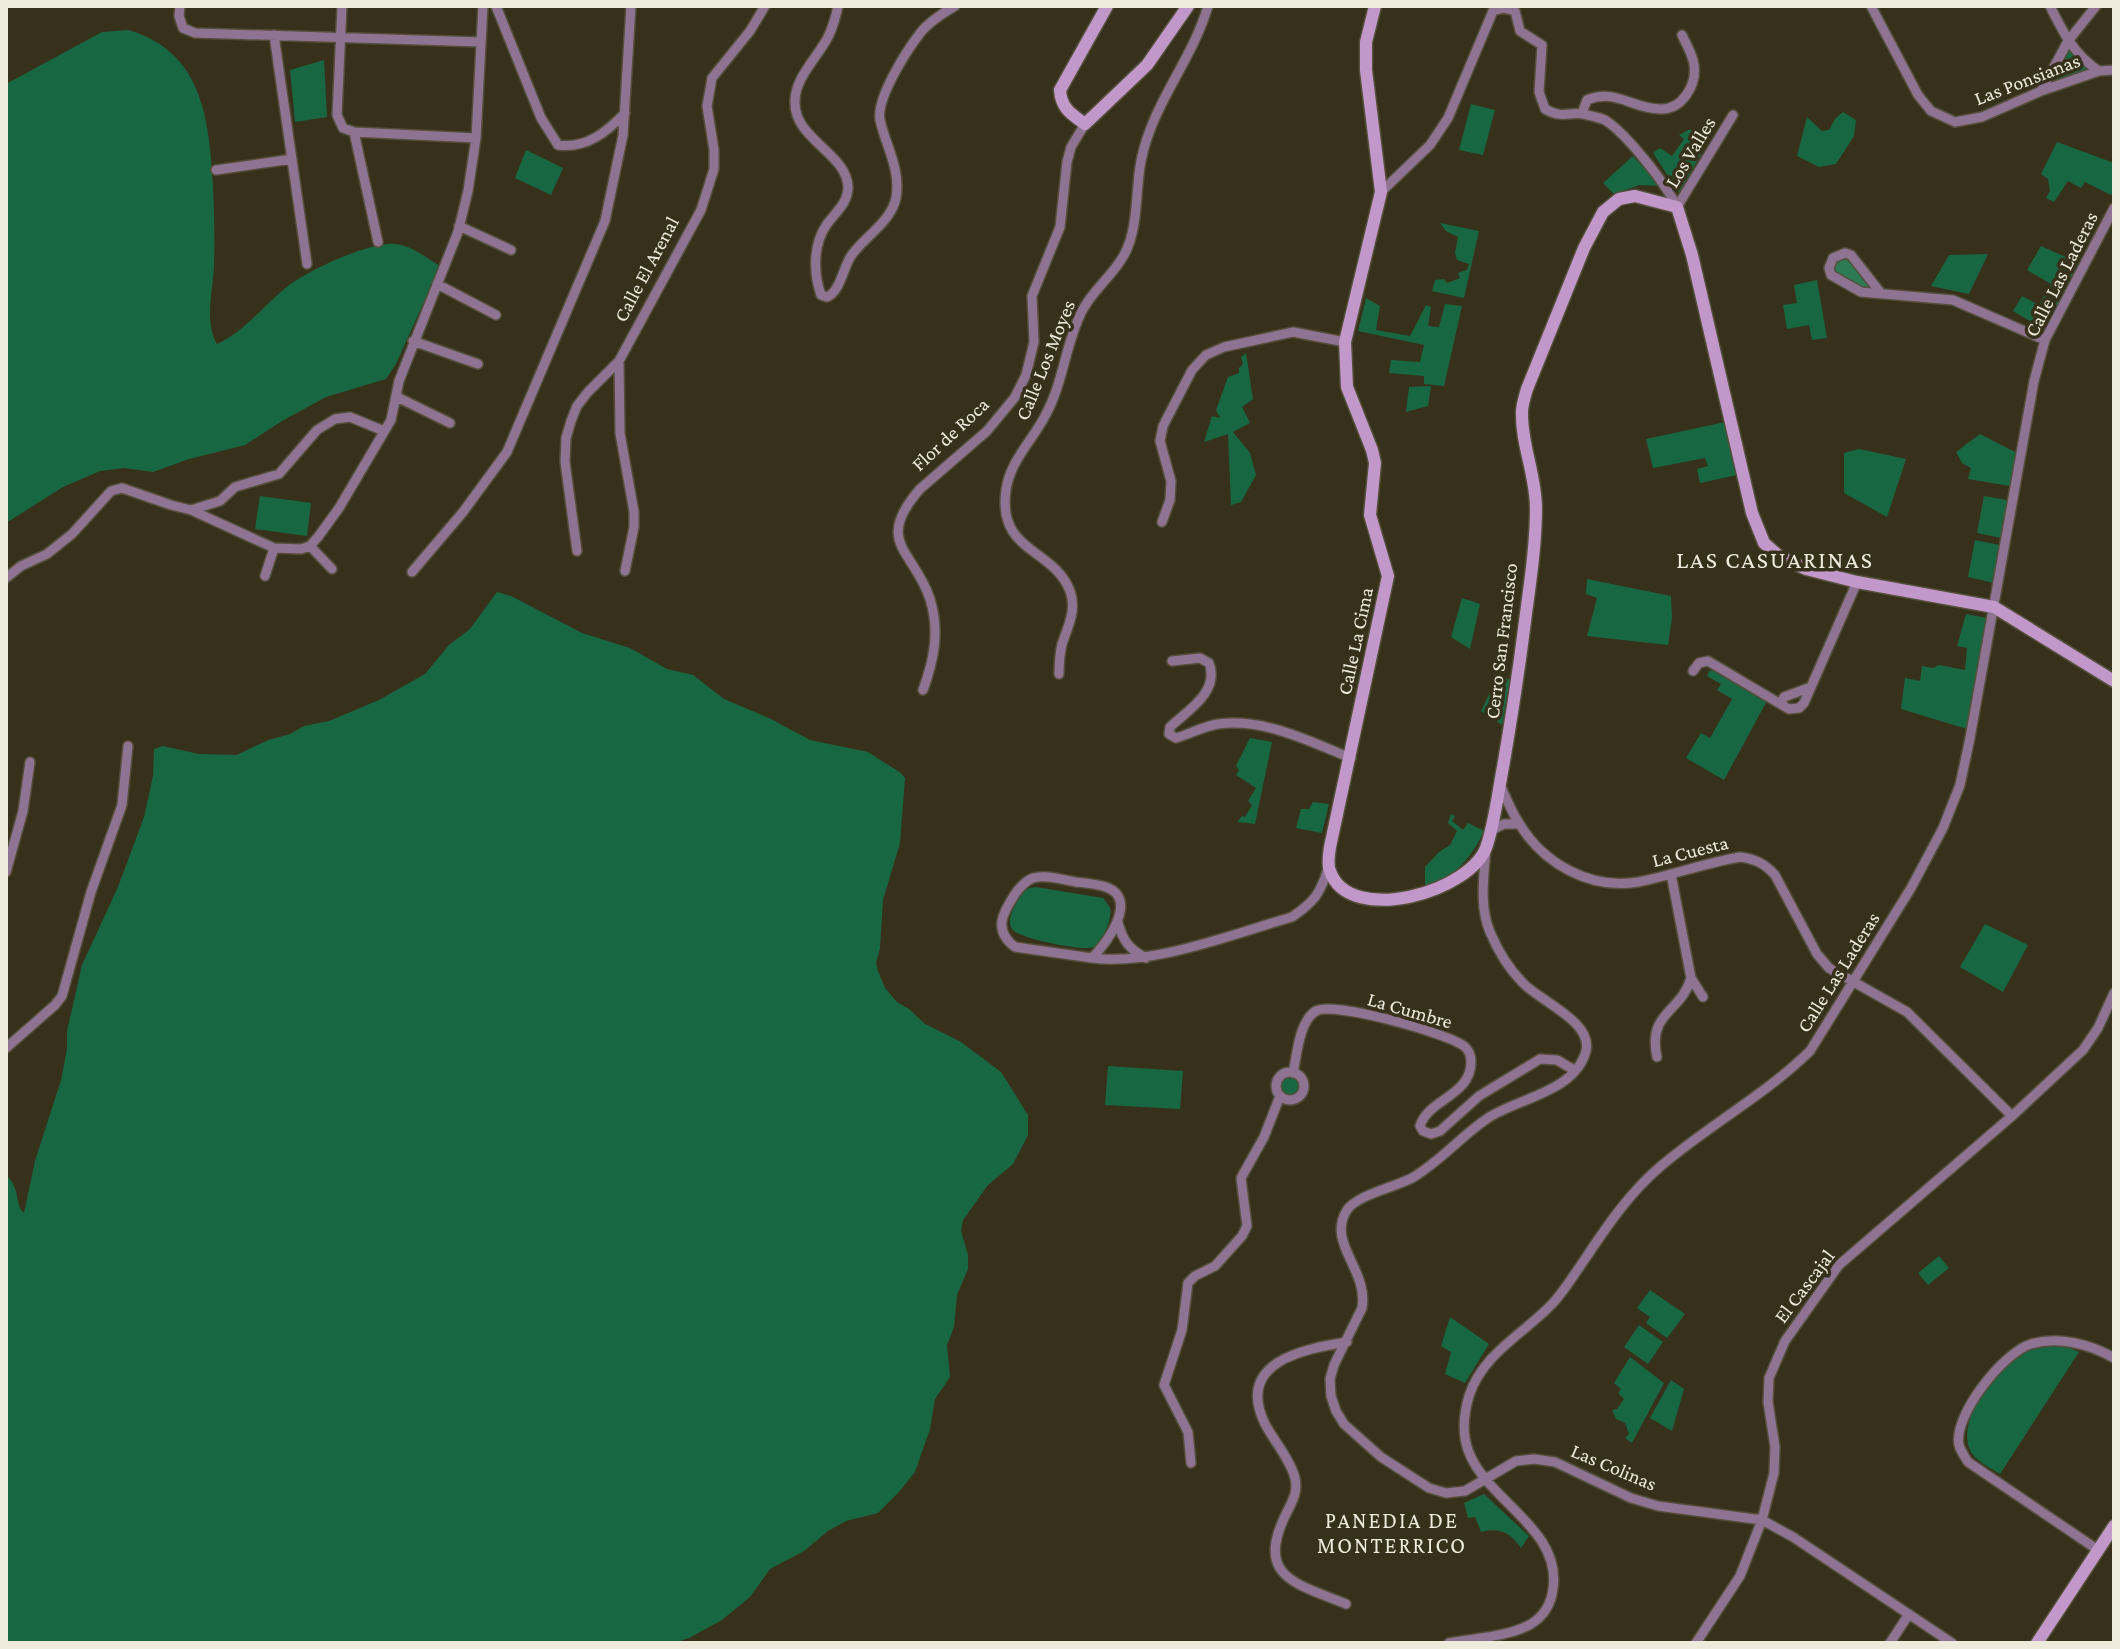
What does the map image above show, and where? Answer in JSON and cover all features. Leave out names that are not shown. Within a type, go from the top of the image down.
[{"type":"street","points":[[180,6],[183,28],[195,33],[481,42]]},
{"type":"street","points":[[342,6],[337,115],[343,128],[354,132],[476,138]]},
{"type":"street","points":[[6,578],[21,566],[47,554],[72,534],[111,491],[122,488],[191,510],[274,548],[301,549],[310,546],[339,508],[391,420],[399,381],[413,341],[459,226],[476,138],[483,6]]},
{"type":"street","points":[[496,6],[541,118],[558,145],[567,147],[592,140],[607,132],[625,113]]},
{"type":"street","points":[[412,572],[463,512],[507,452],[605,221],[623,135],[631,6]]},
{"type":"street","name":"Calle El Arenal","points":[[577,551],[565,462],[566,438],[577,406],[619,361],[701,210],[710,187],[714,150],[707,106],[712,78],[750,31],[765,6]]},
{"type":"street","points":[[838,6],[829,35],[799,85],[794,103],[799,122],[840,167],[847,182],[847,198],[826,226],[817,247],[820,293],[827,297],[835,292],[854,253],[878,227],[895,202],[895,166],[880,115],[883,99],[921,33],[955,6]]},
{"type":"street","points":[[1085,124],[1067,111],[1061,101],[1060,90],[1107,6]]},
{"type":"street","name":"Flor de Roca","points":[[923,690],[934,657],[933,610],[921,580],[899,543],[900,522],[910,500],[920,489],[1001,416],[1015,397],[1026,375],[1034,342],[1032,296],[1060,227],[1071,147],[1085,124],[1147,65],[1188,6]]},
{"type":"street","name":"Calle Los Moyes","points":[[1059,674],[1063,642],[1071,621],[1071,592],[1053,567],[1031,552],[1014,534],[1006,512],[1006,488],[1013,466],[1046,414],[1079,316],[1125,253],[1131,236],[1140,162],[1147,137],[1155,114],[1201,28],[1208,6]]},
{"type":"street","name":"Calle La Cima","points":[[1328,869],[1330,847],[1388,576],[1370,515],[1375,463],[1347,387],[1345,342],[1381,192],[1366,70],[1366,42],[1375,6]]},
{"type":"street","name":"Las Ponsianas","points":[[1871,6],[1918,95],[1931,111],[1955,122],[1982,117],[2041,91],[2099,71],[2114,70]]},
{"type":"street","points":[[2050,6],[2068,41],[2086,63],[2099,71]]},
{"type":"street","points":[[2041,91],[2068,41],[2096,6]]},
{"type":"street","points":[[1381,192],[1430,145],[1448,118],[1493,11],[1503,8],[1515,11],[1520,31],[1542,45],[1539,92],[1545,109],[1558,117],[1582,113],[1604,120],[1667,187],[1677,207],[1692,255],[1752,513],[1764,543],[1780,557],[1806,569],[1857,582],[1994,607],[2114,681]]},
{"type":"street","points":[[274,35],[307,264]]},
{"type":"street","points":[[1582,113],[1587,100],[1602,94],[1662,110],[1682,101],[1693,83],[1694,63],[1682,35]]},
{"type":"street","name":"Los Valles","points":[[1677,207],[1733,115]]},
{"type":"street","points":[[354,132],[378,242]]},
{"type":"street","points":[[216,170],[292,159]]},
{"type":"street","name":"Cerro San Francisco","points":[[1574,1070],[1587,1048],[1586,1037],[1580,1027],[1520,980],[1503,956],[1489,929],[1483,891],[1486,848],[1517,689],[1534,539],[1533,473],[1524,437],[1522,412],[1527,389],[1584,248],[1603,212],[1619,199],[1635,196],[1677,207]]},
{"type":"street","name":"Calle Las Laderas","points":[[1449,1643],[1515,1631],[1544,1613],[1551,1599],[1553,1567],[1547,1549],[1484,1480],[1468,1450],[1464,1428],[1469,1397],[1481,1370],[1503,1346],[1553,1303],[1613,1218],[1661,1166],[1787,1073],[1810,1051],[1911,888],[1943,828],[1960,785],[2034,381],[2045,340],[2114,208]]},
{"type":"street","points":[[459,226],[511,250]]},
{"type":"street","points":[[1880,292],[1851,255],[1845,253],[1833,258],[1829,268],[1836,279],[1861,292],[1953,300],[2045,340]]},
{"type":"street","points":[[437,284],[496,315]]},
{"type":"street","points":[[1162,522],[1170,500],[1171,481],[1160,441],[1163,426],[1192,370],[1206,355],[1224,347],[1293,332],[1345,342]]},
{"type":"street","points":[[413,341],[478,364]]},
{"type":"street","points":[[619,361],[620,433],[634,512],[625,571]]},
{"type":"street","points":[[397,397],[450,423]]},
{"type":"street","points":[[191,510],[220,501],[235,487],[279,474],[317,430],[335,419],[350,417],[384,431]]},
{"type":"street","points":[[310,546],[332,569]]},
{"type":"street","points":[[265,576],[274,548]]},
{"type":"street","points":[[1693,671],[1699,663],[1708,661],[1789,709],[1799,708],[1857,582]]},
{"type":"street","points":[[1172,661],[1200,658],[1209,663],[1212,671],[1200,700],[1190,713],[1170,727],[1169,734],[1176,738],[1214,724],[1250,722],[1295,735],[1351,758]]},
{"type":"street","points":[[1781,704],[1784,697],[1811,687]]},
{"type":"street","points":[[6,1048],[62,996],[91,892],[122,805],[128,746]]},
{"type":"street","points":[[6,872],[23,811],[30,762]]},
{"type":"street","name":"La Cuesta","points":[[1500,785],[1519,824],[1547,856],[1586,878],[1610,883],[1635,882],[1740,857],[1766,865],[1775,875],[1817,954],[1829,968],[1907,1012],[2012,1116]]},
{"type":"street","points":[[1490,831],[1504,824],[1519,824]]},
{"type":"street","points":[[1328,869],[1345,890],[1360,896],[1403,898],[1451,883],[1469,870],[1486,848]]},
{"type":"street","points":[[1092,958],[1118,923],[1121,909],[1118,896],[1109,887],[1046,877],[1032,878],[1022,884],[1004,911],[1002,930],[1006,940],[1015,947],[1092,958],[1135,960],[1292,917],[1309,906],[1322,891],[1328,869]]},
{"type":"street","points":[[1671,874],[1691,978],[1703,997]]},
{"type":"street","points":[[1118,923],[1123,941],[1131,950],[1146,958]]},
{"type":"street","points":[[1657,1057],[1656,1026],[1689,987],[1691,978]]},
{"type":"street","name":"El Cascajal","points":[[1696,1643],[1740,1576],[1762,1520],[1774,1473],[1769,1378],[1785,1341],[1839,1265],[2012,1116],[2083,1050],[2098,1028],[2114,993]]},
{"type":"street","name":"La Cumbre","points":[[1293,1073],[1308,1019],[1314,1012],[1333,1007],[1394,1021],[1458,1042],[1467,1048],[1472,1058],[1466,1081],[1422,1118],[1420,1126],[1431,1134],[1440,1131],[1479,1096],[1540,1059],[1557,1060],[1574,1070]]},
{"type":"street","points":[[1346,1604],[1294,1582],[1281,1571],[1275,1560],[1277,1533],[1297,1488],[1294,1473],[1263,1419],[1259,1401],[1265,1374],[1277,1361],[1307,1348],[1347,1342],[1364,1298],[1361,1278],[1348,1257],[1343,1240],[1342,1223],[1348,1208],[1359,1200],[1411,1178],[1440,1159],[1490,1117],[1544,1092],[1574,1070]]},
{"type":"street","points":[[1284,1073],[1293,1073],[1303,1082],[1301,1095],[1289,1100],[1280,1096],[1276,1088],[1284,1073]]},
{"type":"street","points":[[1191,1463],[1188,1432],[1164,1385],[1182,1330],[1186,1291],[1188,1283],[1195,1276],[1215,1266],[1247,1226],[1241,1178],[1264,1137],[1280,1096]]},
{"type":"street","points":[[2098,1550],[1968,1462],[1959,1445],[1961,1428],[1975,1396],[2010,1355],[2030,1344],[2060,1340],[2102,1351],[2114,1358]]},
{"type":"street","name":"Las Colinas","points":[[1347,1342],[1330,1379],[1331,1396],[1344,1424],[1381,1457],[1429,1488],[1446,1493],[1465,1491],[1516,1461],[1534,1459],[1555,1462],[1631,1498],[1658,1506],[1762,1520],[1793,1537],[1952,1643]]},
{"type":"street","points":[[2037,1643],[2114,1526]]},
{"type":"street","points":[[1890,1643],[1909,1614]]},
{"type":"green space","points":[[128,30],[153,40],[172,54],[197,90],[204,112],[214,205],[210,316],[217,344],[244,326],[293,283],[354,252],[396,244],[414,250],[440,266],[396,364],[386,379],[326,397],[245,445],[153,472],[124,468],[100,471],[63,487],[6,523],[6,84],[102,32]]},
{"type":"green space","points":[[2068,41],[2099,71],[2041,91]]},
{"type":"green space","points":[[324,60],[327,117],[295,122],[290,70]]},
{"type":"green space","points":[[1471,104],[1495,110],[1483,155],[1459,150]]},
{"type":"green space","points":[[1843,112],[1856,120],[1854,136],[1836,164],[1819,167],[1797,156],[1807,117],[1822,131],[1829,130]]},
{"type":"green space","points":[[1701,129],[1710,138],[1679,193],[1653,153],[1660,148],[1672,156],[1684,139],[1679,135],[1688,130]]},
{"type":"green space","points":[[2057,142],[2114,163],[2114,191],[2111,195],[2085,182],[2081,188],[2068,181],[2054,202],[2046,198],[2050,191],[2048,179],[2041,174]]},
{"type":"green space","points":[[526,150],[563,168],[551,195],[515,178]]},
{"type":"green space","points":[[1633,156],[1660,186],[1640,185],[1614,194],[1603,183]]},
{"type":"green space","points":[[1440,223],[1479,231],[1464,298],[1432,291],[1435,280],[1444,279],[1447,283],[1460,278],[1458,273],[1467,270],[1469,264],[1457,260],[1458,237],[1446,231]]},
{"type":"green space","points":[[2041,246],[2079,263],[2045,330],[2013,311],[2022,296],[2039,305],[2051,284],[2027,270]]},
{"type":"green space","points":[[1845,253],[1880,292],[1861,292],[1836,279],[1830,262]]},
{"type":"green space","points":[[1988,254],[1969,294],[1931,286],[1949,255]]},
{"type":"green space","points":[[1817,280],[1827,338],[1812,340],[1809,325],[1787,329],[1783,305],[1797,303],[1794,285]]},
{"type":"green space","points":[[1366,298],[1380,306],[1376,330],[1410,336],[1426,305],[1431,307],[1428,326],[1439,327],[1445,304],[1462,306],[1444,386],[1424,384],[1424,376],[1389,373],[1391,360],[1420,362],[1424,345],[1358,331]]},
{"type":"green space","points":[[1246,353],[1253,399],[1242,407],[1250,423],[1233,432],[1250,453],[1256,475],[1241,502],[1231,505],[1228,434],[1204,442],[1212,416],[1220,418],[1216,410],[1228,377],[1239,373],[1243,364],[1241,357]]},
{"type":"green space","points":[[1431,386],[1428,406],[1406,412],[1409,387]]},
{"type":"green space","points":[[1725,422],[1737,475],[1700,483],[1697,469],[1708,466],[1705,458],[1653,468],[1646,439]]},
{"type":"green space","points":[[1980,434],[2017,453],[2010,486],[1968,479],[1971,468],[1962,463],[1956,452]]},
{"type":"green space","points":[[1859,449],[1906,459],[1887,517],[1844,493],[1844,453]]},
{"type":"green space","points":[[260,496],[311,503],[307,536],[255,529]]},
{"type":"green space","points":[[1984,496],[2012,501],[2006,539],[1977,533]]},
{"type":"green space","points":[[1975,540],[2004,546],[1998,584],[1968,577]]},
{"type":"green space","points":[[1587,579],[1671,596],[1668,645],[1587,636],[1597,598],[1586,594]]},
{"type":"green space","points":[[497,592],[511,596],[582,633],[630,648],[667,669],[693,675],[724,699],[810,740],[868,752],[905,778],[900,843],[883,900],[876,963],[878,971],[885,988],[897,1002],[925,1024],[961,1042],[1001,1072],[1028,1115],[1028,1135],[1013,1164],[988,1185],[963,1220],[961,1231],[968,1255],[968,1269],[957,1295],[954,1327],[947,1345],[950,1377],[935,1399],[930,1429],[915,1472],[878,1513],[846,1521],[828,1531],[804,1551],[770,1569],[750,1597],[722,1620],[673,1643],[6,1643],[6,1175],[14,1185],[24,1213],[35,1161],[61,1080],[67,1031],[82,965],[118,887],[144,817],[153,776],[154,749],[163,746],[199,754],[237,755],[304,726],[329,721],[379,700],[425,674],[449,645],[470,629]]},
{"type":"green space","points":[[1462,598],[1480,604],[1470,649],[1451,637]]},
{"type":"green space","points":[[1966,614],[1987,618],[1967,729],[1901,709],[1905,678],[1920,681],[1922,666],[1933,668],[1939,665],[1965,670],[1967,648],[1957,646]]},
{"type":"green space","points":[[1716,670],[1768,699],[1724,780],[1686,758],[1701,733],[1710,738],[1732,699],[1717,690],[1721,684],[1707,676],[1709,671]]},
{"type":"green space","points":[[1499,674],[1510,680],[1502,725],[1481,711]]},
{"type":"green space","points":[[1250,738],[1272,742],[1255,824],[1237,822],[1242,816],[1245,817],[1252,805],[1248,801],[1256,788],[1236,775],[1239,770],[1236,766]]},
{"type":"green space","points":[[1313,802],[1329,804],[1322,833],[1296,828],[1301,809],[1309,809]]},
{"type":"green space","points":[[1451,814],[1455,816],[1452,821],[1463,830],[1468,823],[1484,831],[1461,866],[1445,879],[1425,887],[1425,867],[1450,845],[1457,831],[1448,823]]},
{"type":"green space","points":[[1036,887],[1103,898],[1110,908],[1110,917],[1097,945],[1088,948],[1065,946],[1038,940],[1012,929],[1010,917],[1019,898],[1025,890]]},
{"type":"green space","points":[[1985,924],[2028,945],[2003,992],[1960,967]]},
{"type":"green space","points":[[1108,1066],[1183,1071],[1180,1109],[1105,1105]]},
{"type":"green space","points":[[1290,1072],[1300,1076],[1304,1086],[1300,1096],[1290,1100],[1280,1096],[1276,1086],[1280,1076]]},
{"type":"green space","points":[[1939,1256],[1949,1268],[1928,1285],[1918,1273]]},
{"type":"green space","points":[[1650,1290],[1685,1314],[1667,1338],[1646,1323],[1650,1317],[1637,1308]]},
{"type":"green space","points":[[1450,1317],[1489,1344],[1465,1383],[1445,1374],[1451,1352],[1441,1346]]},
{"type":"green space","points":[[1639,1325],[1663,1342],[1648,1364],[1624,1347]]},
{"type":"green space","points":[[2067,1347],[2079,1352],[2000,1474],[1977,1459],[1968,1444],[1971,1415],[1988,1386],[2009,1362],[2026,1350]]},
{"type":"green space","points":[[1630,1357],[1664,1383],[1632,1443],[1625,1438],[1629,1434],[1625,1423],[1616,1419],[1612,1410],[1617,1409],[1624,1399],[1618,1393],[1621,1389],[1614,1383]]},
{"type":"green space","points":[[1671,1380],[1684,1389],[1672,1431],[1650,1418]]},
{"type":"green space","points":[[1484,1494],[1529,1536],[1521,1548],[1504,1532],[1481,1532],[1475,1517],[1468,1518],[1464,1503]]},
{"type":"district","name":"LAS CASUARINAS","points":[[1775,560]]},
{"type":"district","name":"PANEDIA DE MONTERRICO","points":[[1392,1532]]}]
